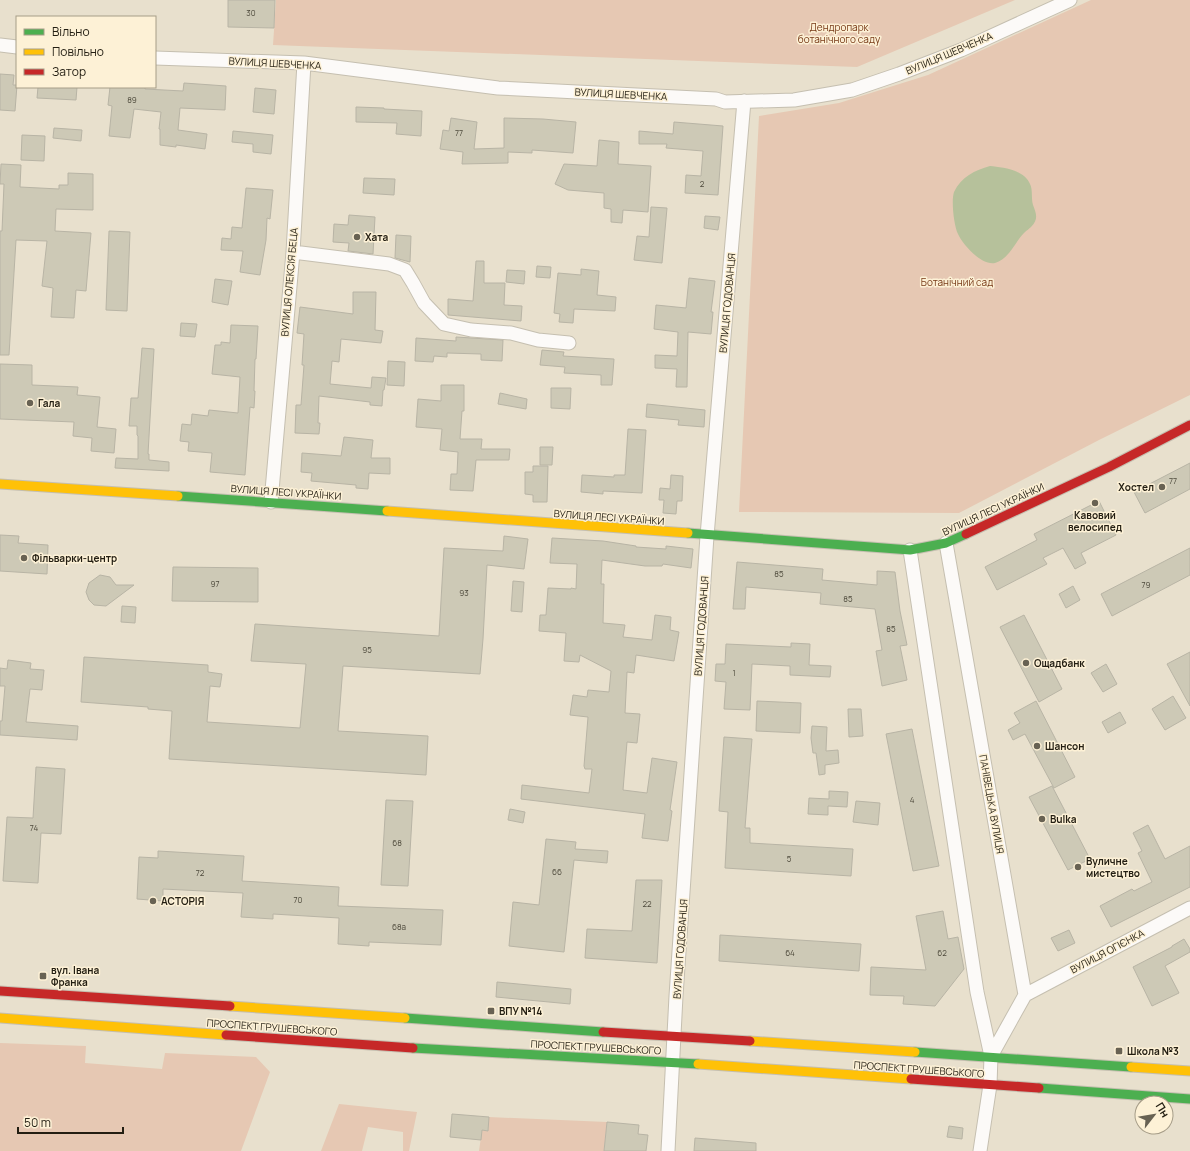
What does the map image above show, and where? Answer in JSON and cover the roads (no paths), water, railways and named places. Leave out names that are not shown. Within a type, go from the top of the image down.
[{"type":"main road","name":"ВУЛИЦЯ ЛЕСІ УКРАЇНКИ","points":[[0,484],[271,502],[910,550],[946,543],[1109,467],[1190,425]]},
{"type":"main road","name":"ПРОСПЕКТ ГРУШЕВСЬКОГО","points":[[0,991],[991,1056],[1190,1071]]},
{"type":"main road","name":"ПРОСПЕКТ ГРУШЕВСЬКОГО","points":[[0,1018],[436,1050],[673,1062],[1190,1099]]},
{"type":"street","name":"ВУЛИЦЯ ШЕВЧЕНКА","points":[[156,58],[304,63],[498,88],[716,99],[726,102],[794,100],[852,90],[899,74],[961,50],[1070,0]]},
{"type":"street","points":[[0,45],[16,47]]},
{"type":"street","name":"ВУЛИЦЯ ОЛЕКСІЯ БЕЦА","points":[[271,502],[292,252],[304,63]]},
{"type":"street","name":"ВУЛИЦЯ ГОДОВАНЦЯ","points":[[668,1151],[674,1036],[708,536],[744,101]]},
{"type":"street","points":[[292,252],[389,264],[405,270],[424,303],[444,324],[471,330],[511,333],[538,340],[569,343]]},
{"type":"street","name":"ПАНІВЕЦЬКА ВУЛИЦЯ","points":[[946,543],[1025,995]]},
{"type":"street","points":[[910,550],[977,992],[991,1056],[990,1085],[980,1151]]},
{"type":"street","name":"ВУЛИЦЯ ОГІЄНКА","points":[[1025,995],[1190,908]]},
{"type":"street","points":[[991,1056],[1025,995]]},
{"type":"place","name":"Хата","points":[[357,237]]},
{"type":"place","name":"Гала","points":[[30,403]]},
{"type":"place","name":"Хостел","points":[[1162,487]]},
{"type":"place","name":"Кавовий велосипед","points":[[1095,503]]},
{"type":"place","name":"Фільварки-центр","points":[[24,558]]},
{"type":"place","name":"Ощадбанк","points":[[1026,663]]},
{"type":"place","name":"Шансон","points":[[1037,746]]},
{"type":"place","name":"Bulka","points":[[1042,819]]},
{"type":"place","name":"Вуличне мистецтво","points":[[1078,867]]},
{"type":"place","name":"АСТОРІЯ","points":[[153,901]]},
{"type":"place","name":"вул. Івана Франка","points":[[43,976]]},
{"type":"place","name":"ВПУ №14","points":[[491,1011]]},
{"type":"place","name":"Школа №3","points":[[1119,1051]]},
{"type":"park label","name":"Дендропарк ботанічного саду","points":[[839,32]]},
{"type":"park label","name":"Ботанічний сад","points":[[957,282]]}]
